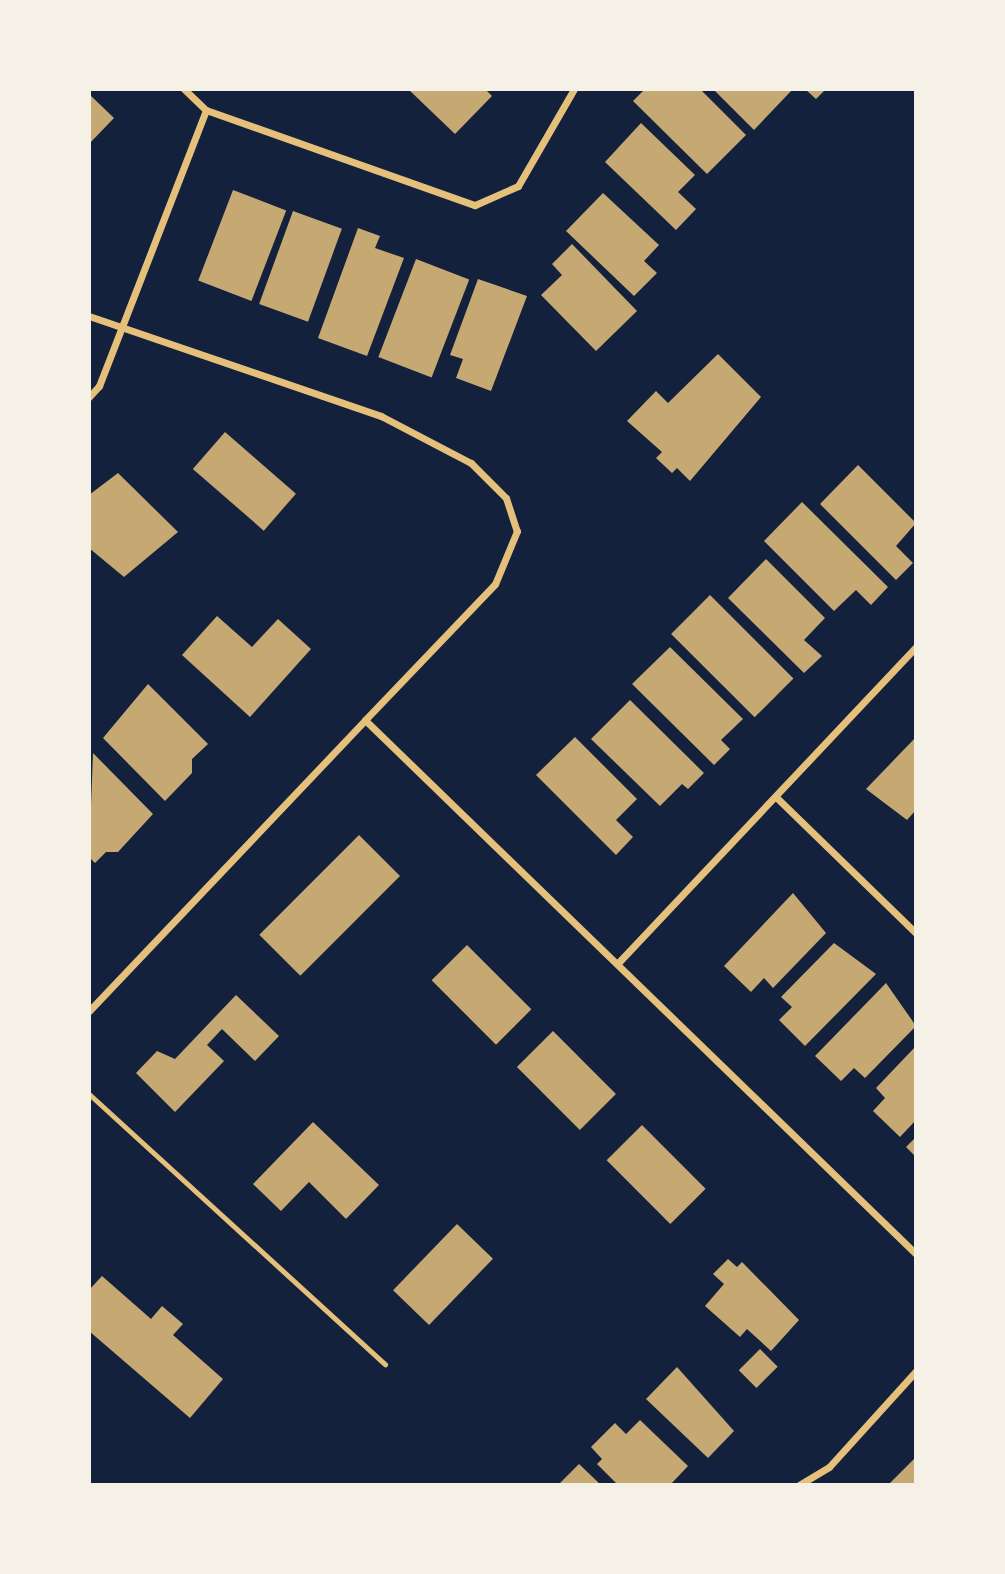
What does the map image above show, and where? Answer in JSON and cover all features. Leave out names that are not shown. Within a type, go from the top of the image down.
[{"type":"street","points":[[184,89],[206,110],[475,205],[518,186],[574,89]]},
{"type":"street","points":[[89,397],[99,386],[206,110]]},
{"type":"street","points":[[89,316],[381,416],[471,463],[506,498],[517,531],[495,584],[89,1011]]},
{"type":"street","points":[[618,963],[916,647]]},
{"type":"street","points":[[365,720],[916,1254]]},
{"type":"street","points":[[776,797],[916,933]]},
{"type":"street","points":[[799,1485],[829,1466],[916,1371]]},
{"type":"lane","points":[[89,1094],[385,1364]]},
{"type":"building","points":[[408,89],[485,89],[492,96],[455,134]]},
{"type":"building","points":[[645,89],[700,89],[746,135],[707,174],[633,101]]},
{"type":"building","points":[[713,89],[793,89],[754,130]]},
{"type":"building","points":[[805,89],[826,89],[816,99]]},
{"type":"building","points":[[89,94],[114,118],[89,144]]},
{"type":"building","points":[[641,123],[695,175],[678,192],[696,209],[676,230],[605,162]]},
{"type":"building","points":[[233,190],[286,210],[251,301],[198,281]]},
{"type":"building","points":[[603,193],[659,245],[644,261],[657,273],[634,296],[566,231]]},
{"type":"building","points":[[293,211],[342,229],[308,322],[259,304]]},
{"type":"building","points":[[358,228],[380,236],[375,248],[404,258],[367,356],[318,338]]},
{"type":"building","points":[[572,244],[637,311],[596,351],[541,295],[562,275],[552,264]]},
{"type":"building","points":[[416,259],[469,279],[432,377],[378,357]]},
{"type":"building","points":[[478,279],[527,296],[491,391],[456,378],[463,359],[450,355]]},
{"type":"building","points":[[718,354],[761,397],[690,481],[677,468],[672,473],[656,458],[662,452],[627,421],[656,391],[668,403]]},
{"type":"building","points":[[225,432],[296,494],[264,531],[193,469]]},
{"type":"building","points":[[858,465],[916,523],[896,546],[913,563],[896,580],[820,504]]},
{"type":"building","points":[[118,473],[178,532],[124,577],[89,548],[89,495]]},
{"type":"building","points":[[802,502],[888,587],[871,605],[856,590],[834,611],[764,541]]},
{"type":"building","points":[[766,559],[825,618],[804,640],[822,656],[804,673],[728,598]]},
{"type":"building","points":[[710,595],[793,678],[755,717],[671,634]]},
{"type":"building","points":[[217,616],[252,647],[278,619],[311,649],[250,717],[182,655]]},
{"type":"building","points":[[670,647],[743,719],[721,740],[730,749],[714,765],[632,684]]},
{"type":"building","points":[[148,684],[208,744],[192,759],[192,773],[165,801],[103,738]]},
{"type":"building","points":[[630,700],[704,773],[688,789],[682,784],[660,806],[591,739]]},
{"type":"building","points":[[575,737],[637,799],[616,820],[633,837],[616,855],[536,775]]},
{"type":"building","points":[[916,737],[916,810],[907,820],[866,789]]},
{"type":"building","points":[[93,753],[153,814],[118,852],[106,852],[95,863],[89,857]]},
{"type":"building","points":[[359,835],[400,876],[300,976],[259,935]]},
{"type":"building","points":[[793,893],[826,933],[773,988],[764,978],[751,992],[724,966]]},
{"type":"building","points":[[834,943],[876,974],[805,1046],[779,1020],[792,1007],[781,997]]},
{"type":"building","points":[[467,945],[531,1009],[496,1045],[432,980]]},
{"type":"building","points":[[886,983],[916,1026],[865,1078],[854,1068],[841,1081],[815,1056]]},
{"type":"building","points":[[236,995],[279,1036],[255,1061],[222,1029],[207,1045],[224,1061],[175,1112],[136,1073],[157,1051],[175,1059]]},
{"type":"building","points":[[553,1031],[616,1094],[580,1130],[517,1067]]},
{"type":"building","points":[[916,1046],[916,1120],[900,1137],[873,1111],[885,1098],[876,1088]]},
{"type":"building","points":[[313,1122],[379,1185],[346,1219],[309,1182],[281,1211],[253,1184]]},
{"type":"building","points":[[642,1125],[706,1189],[670,1224],[607,1160]]},
{"type":"building","points":[[916,1137],[916,1157],[906,1147]]},
{"type":"building","points":[[457,1224],[493,1259],[429,1325],[393,1290]]},
{"type":"building","points":[[728,1259],[737,1267],[742,1262],[799,1320],[771,1351],[747,1329],[740,1337],[705,1306],[724,1284],[713,1274]]},
{"type":"building","points":[[102,1276],[151,1319],[162,1306],[183,1324],[173,1335],[223,1379],[190,1418],[89,1331],[89,1290]]},
{"type":"building","points":[[760,1349],[778,1367],[756,1388],[739,1370]]},
{"type":"building","points":[[677,1367],[734,1431],[708,1458],[646,1399]]},
{"type":"building","points":[[640,1420],[688,1466],[670,1485],[618,1485],[597,1464],[602,1459],[591,1447],[615,1423],[626,1434]]},
{"type":"building","points":[[916,1457],[916,1485],[888,1485]]},
{"type":"building","points":[[579,1464],[601,1485],[558,1485]]}]
